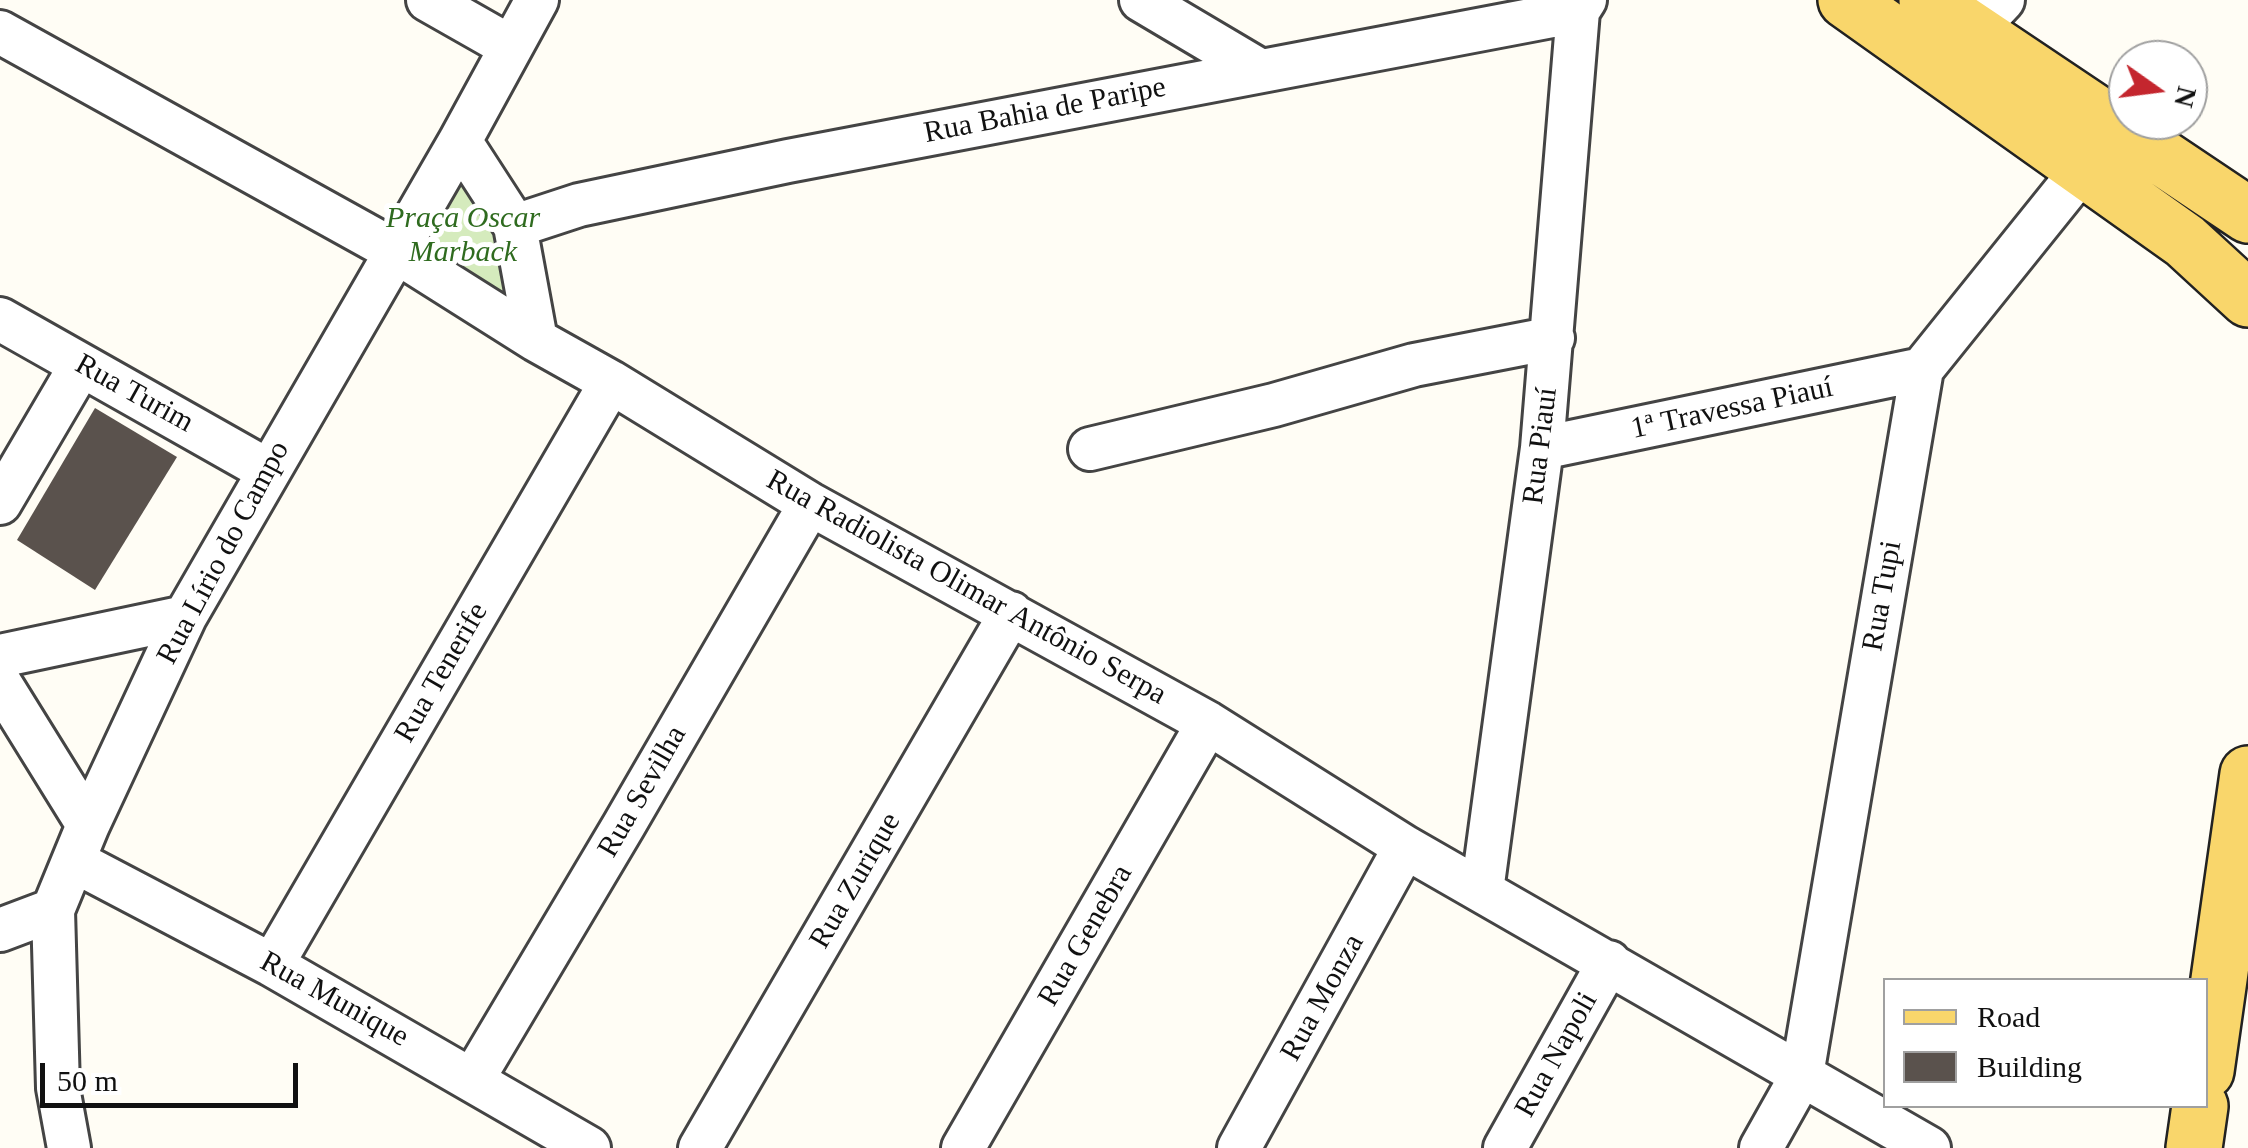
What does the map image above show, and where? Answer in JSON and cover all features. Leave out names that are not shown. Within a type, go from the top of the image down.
[{"type":"main road","points":[[1846,0],[2186,241],[2248,299]]},
{"type":"main road","points":[[1927,0],[1988,16],[2248,215]]},
{"type":"main road","points":[[2208,1056],[2248,774]]},
{"type":"main road","points":[[2194,1148],[2200,1108]]},
{"type":"street","points":[[428,0],[509,46]]},
{"type":"street","name":"Rua Lírio do Campo","points":[[69,1148],[58,1088],[54,910],[81,843],[185,617],[460,140],[536,0]]},
{"type":"street","points":[[1142,0],[1259,70]]},
{"type":"street","name":"Rua Bahia de Paripe","points":[[515,226],[579,205],[655,189],[1581,5]]},
{"type":"street","name":"Rua Piauí","points":[[1482,890],[1542,448],[1581,5]]},
{"type":"street","name":"Rua Radiolista Olimar Antônio Serpa","points":[[0,32],[395,251],[810,504],[1208,723],[1405,847],[1930,1148]]},
{"type":"street","points":[[460,140],[515,226],[536,340]]},
{"type":"street","name":"Rua Tupi","points":[[1761,1148],[1802,1074],[1922,369],[2082,170]]},
{"type":"street","name":"Rua Turim","points":[[0,319],[267,470]]},
{"type":"street","points":[[1090,450],[1274,405],[1414,364],[1553,338]]},
{"type":"street","points":[[0,503],[81,365]]},
{"type":"street","name":"1ª Travessa Piauí","points":[[1542,448],[1922,369]]},
{"type":"street","name":"Rua Tenerife","points":[[272,965],[611,382]]},
{"type":"street","name":"Rua Sevilha","points":[[472,1078],[810,504]]},
{"type":"street","name":"Rua Zurique","points":[[700,1148],[1011,613]]},
{"type":"street","points":[[0,656],[185,617]]},
{"type":"street","points":[[0,683],[81,843]]},
{"type":"street","name":"Rua Genebra","points":[[964,1148],[1208,723]]},
{"type":"street","name":"Rua Munique","points":[[81,843],[272,965],[588,1148]]},
{"type":"street","name":"Rua Monza","points":[[1239,1148],[1405,847]]},
{"type":"street","points":[[0,930],[54,910]]},
{"type":"street","name":"Rua Napoli","points":[[1505,1148],[1609,962]]},
{"type":"green space","name":"Praça Oscar Marback","points":[[458,160],[508,232],[524,322],[412,248]]},
{"type":"building","points":[[95,408],[177,457],[95,590],[17,540]]}]
